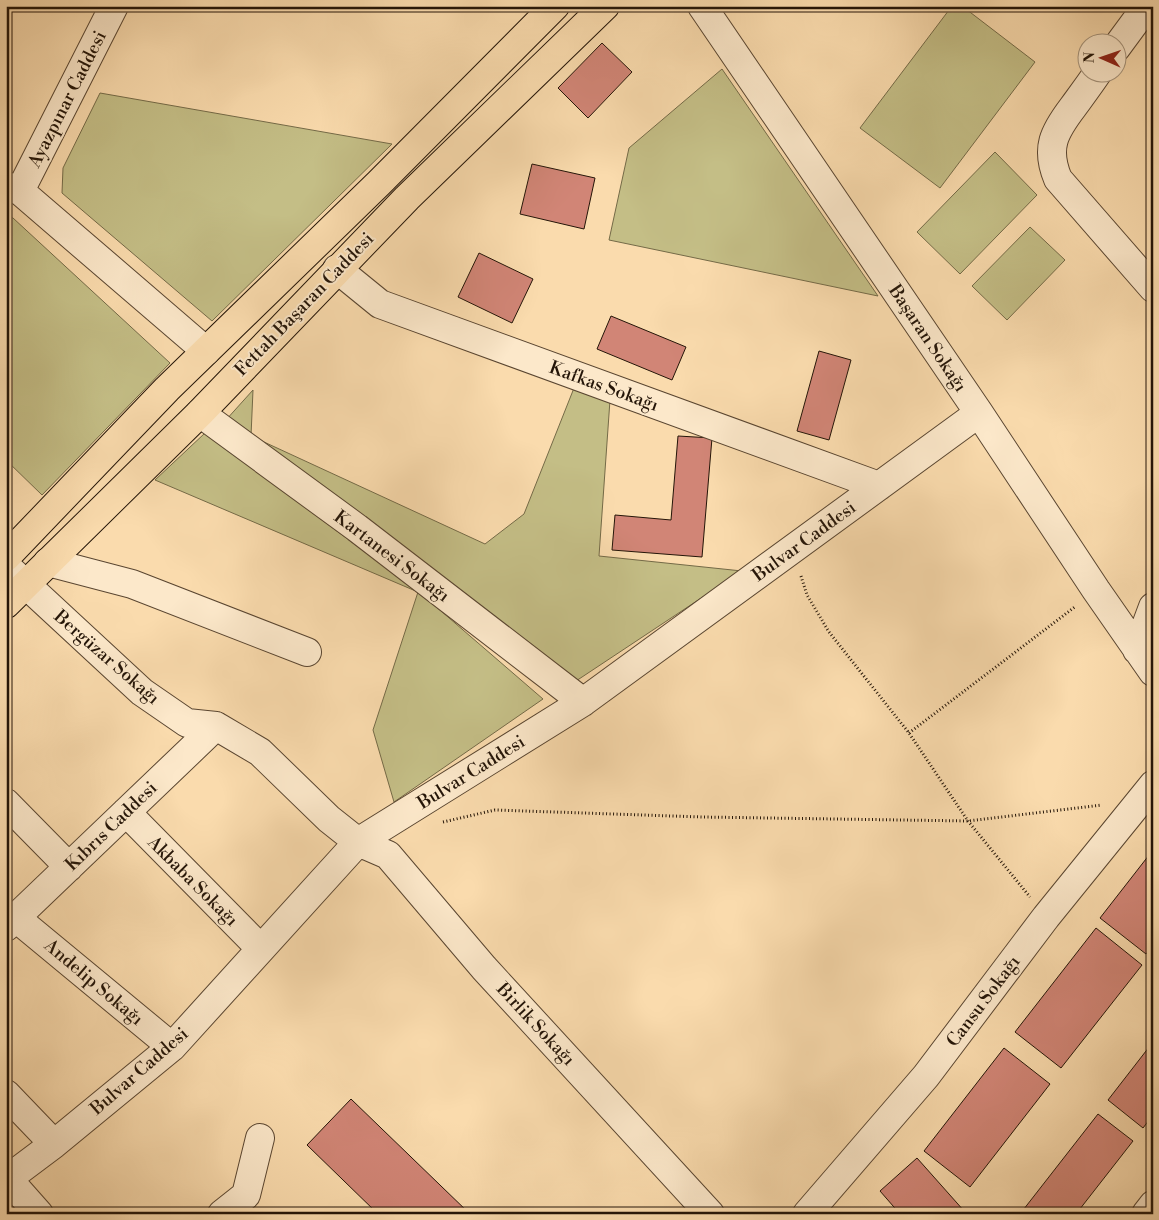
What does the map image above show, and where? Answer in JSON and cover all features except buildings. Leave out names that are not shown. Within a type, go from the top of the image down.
[{"type":"main road","name":"Fettah Başaran Caddesi","points":[[6,557],[206,351],[379,183],[555,6]]},
{"type":"main road","name":"Fettah Başaran Caddesi","points":[[6,604],[16,575],[48,562],[200,413],[407,198],[605,6]]},
{"type":"street","name":"Ayazpınar Caddesi","points":[[13,189],[114,6]]},
{"type":"street","name":"Başaran Sokağı","points":[[702,6],[1153,672]]},
{"type":"street","points":[[1126,34],[1147,6]]},
{"type":"street","points":[[1091,82],[1059,126],[1052,145],[1053,167],[1058,179],[1153,288]]},
{"type":"street","points":[[13,189],[206,351]]},
{"type":"street","name":"Kafkas Sokağı","points":[[337,269],[380,304],[879,486]]},
{"type":"street","name":"Kartanesi Sokağı","points":[[200,413],[357,528],[583,702]]},
{"type":"street","name":"Bulvar Caddesi","points":[[7,1180],[172,1047],[358,842],[583,702],[979,413]]},
{"type":"street","points":[[48,562],[132,584],[307,652]]},
{"type":"street","name":"Bergüzar Sokağı","points":[[16,575],[142,692],[187,723],[216,726],[260,752],[329,819],[358,842]]},
{"type":"street","points":[[1137,650],[1153,607]]},
{"type":"street","name":"Kıbrıs Caddesi","points":[[11,923],[216,726]]},
{"type":"street","name":"Cansu Sokağı","points":[[807,1214],[926,1076],[1046,917],[1146,793]]},
{"type":"street","points":[[6,803],[69,867]]},
{"type":"street","name":"Akbaba Sokağı","points":[[126,812],[261,950]]},
{"type":"street","name":"Birlik Sokağı","points":[[358,842],[388,855],[484,968],[710,1214]]},
{"type":"street","name":"Andelip Sokağı","points":[[11,923],[172,1047]]},
{"type":"street","points":[[6,1094],[54,1144]]},
{"type":"street","points":[[222,1214],[246,1195],[260,1138]]},
{"type":"street","points":[[7,1180],[39,1214]]},
{"type":"street","points":[[1146,1214],[1153,1205]]},
{"type":"path","points":[[793,549],[807,595],[829,632],[909,733],[968,820],[1046,917]]},
{"type":"path","points":[[909,733],[1096,590]]},
{"type":"path","points":[[440,823],[495,810],[702,817],[968,820],[1146,793]]},
{"type":"shaded area","points":[[952,6],[962,6],[1035,62],[940,188],[860,128]]},
{"type":"shaded area","points":[[722,69],[878,296],[609,240],[629,148]]},
{"type":"shaded area","points":[[100,93],[392,144],[212,321],[62,193],[63,168]]},
{"type":"shaded area","points":[[995,152],[1037,195],[960,274],[917,232]]},
{"type":"shaded area","points":[[6,215],[13,218],[170,363],[42,495],[6,460]]},
{"type":"shaded area","points":[[1030,227],[1065,260],[1007,320],[972,286]]},
{"type":"shaded area","points":[[574,388],[610,400],[599,556],[742,571],[573,683],[225,421],[253,390],[251,436],[485,544],[524,514]]},
{"type":"shaded area","points":[[205,433],[419,592],[543,699],[394,802],[373,730],[418,592],[155,480]]}]
